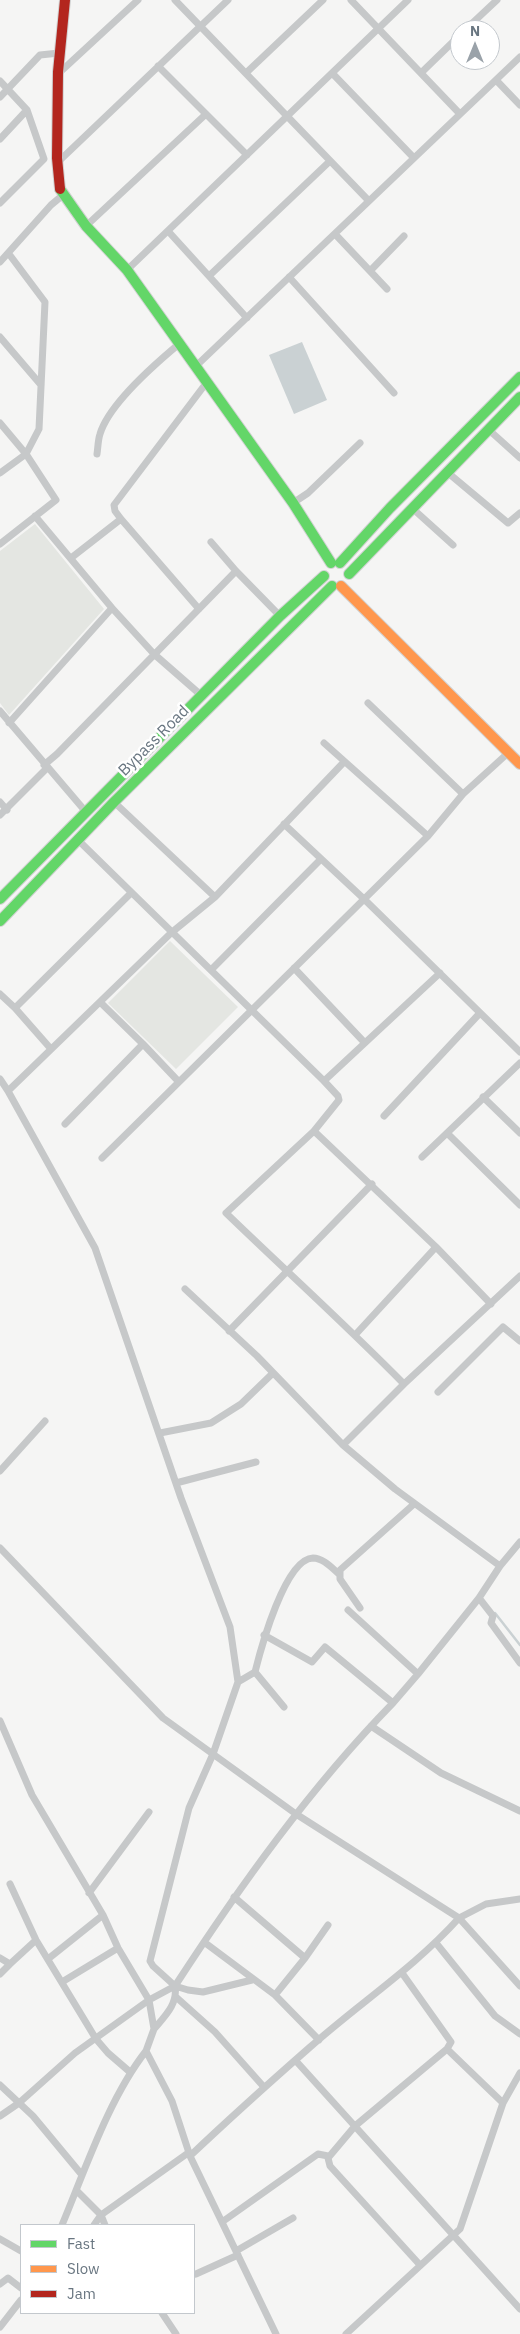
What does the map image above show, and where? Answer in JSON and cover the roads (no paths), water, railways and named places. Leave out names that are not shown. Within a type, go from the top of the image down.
[{"type":"main road","points":[[65,0],[56,52],[58,74],[52,159],[61,197],[127,270],[336,563],[346,567],[349,574]]},
{"type":"main road","points":[[520,377],[336,563],[326,569],[324,576],[326,582],[336,586],[520,764]]},
{"type":"main road","points":[[336,586],[347,581],[349,574],[520,397]]},
{"type":"main road","name":"Bypass Road","points":[[0,899],[280,616],[324,576]]},
{"type":"main road","name":"Bypass Road","points":[[0,921],[114,802],[336,586]]},
{"type":"street","points":[[58,74],[138,0]]},
{"type":"street","points":[[175,0],[369,201]]},
{"type":"street","points":[[0,203],[158,66],[228,0]]},
{"type":"street","points":[[246,74],[323,0]]},
{"type":"street","points":[[351,0],[422,72],[460,114]]},
{"type":"street","points":[[127,270],[408,0]]},
{"type":"street","points":[[475,20],[496,0]]},
{"type":"street","points":[[422,72],[450,45]]},
{"type":"street","points":[[0,97],[44,53],[56,52]]},
{"type":"street","points":[[195,367],[520,57]]},
{"type":"street","points":[[158,66],[247,155]]},
{"type":"street","points":[[332,73],[414,158]]},
{"type":"street","points":[[496,80],[520,105]]},
{"type":"street","points":[[0,81],[27,110],[52,159]]},
{"type":"street","points":[[0,138],[27,110]]},
{"type":"street","points":[[86,226],[206,114]]},
{"type":"street","points":[[209,276],[330,161]]},
{"type":"street","points":[[0,262],[51,205],[61,197]]},
{"type":"street","points":[[168,230],[247,318]]},
{"type":"street","points":[[335,234],[386,289]]},
{"type":"street","points":[[370,271],[404,236]]},
{"type":"street","points":[[0,473],[26,454],[39,429],[45,302],[9,254]]},
{"type":"street","points":[[289,277],[394,393]]},
{"type":"street","points":[[0,337],[41,385]]},
{"type":"street","points":[[97,454],[100,435],[108,418],[155,364],[179,344]]},
{"type":"street","points":[[199,609],[115,511],[114,505],[207,382]]},
{"type":"street","points":[[0,423],[26,454],[56,500],[0,544]]},
{"type":"street","points":[[488,430],[520,458]]},
{"type":"street","points":[[293,503],[308,493],[360,443]]},
{"type":"street","points":[[447,472],[508,523],[520,513]]},
{"type":"street","points":[[412,508],[453,545]]},
{"type":"street","points":[[35,516],[112,608],[154,654],[202,696]]},
{"type":"street","points":[[71,558],[122,519]]},
{"type":"street","points":[[211,542],[280,616]]},
{"type":"street","points":[[0,815],[7,810],[57,754],[236,571]]},
{"type":"street","points":[[9,723],[112,608]]},
{"type":"street","points":[[368,703],[463,794]]},
{"type":"street","points":[[0,711],[86,812]]},
{"type":"street","points":[[324,744],[428,836]]},
{"type":"street","points":[[102,1158],[428,836],[463,794],[508,753]]},
{"type":"street","points":[[8,1091],[171,933],[216,897],[344,762]]},
{"type":"street","points":[[0,802],[7,810]]},
{"type":"street","points":[[114,802],[216,897]]},
{"type":"street","points":[[284,824],[320,860],[364,899],[520,1052]]},
{"type":"street","points":[[77,839],[338,1096],[339,1100],[314,1131],[226,1213],[287,1273],[356,1334],[404,1384]]},
{"type":"street","points":[[211,970],[320,860]]},
{"type":"street","points":[[15,1008],[131,893]]},
{"type":"street","points":[[294,968],[364,1042]]},
{"type":"street","points":[[324,1081],[440,973]]},
{"type":"street","points":[[0,994],[51,1049]]},
{"type":"street","points":[[100,1002],[179,1082]]},
{"type":"street","points":[[384,1116],[480,1013]]},
{"type":"street","points":[[65,1124],[143,1044]]},
{"type":"street","points":[[422,1157],[520,1063]]},
{"type":"street","points":[[0,1079],[95,1248],[176,1483],[230,1627],[238,1682],[213,1754],[189,1808],[150,1961],[175,1986],[203,1992],[252,1980]]},
{"type":"street","points":[[483,1097],[520,1133]]},
{"type":"street","points":[[314,1131],[372,1184],[491,1304]]},
{"type":"street","points":[[447,1133],[520,1205]]},
{"type":"street","points":[[229,1331],[372,1184]]},
{"type":"street","points":[[356,1334],[436,1248]]},
{"type":"street","points":[[343,1445],[404,1384],[520,1276]]},
{"type":"street","points":[[185,1290],[273,1373],[343,1445],[414,1504],[500,1566]]},
{"type":"street","points":[[438,1392],[503,1327],[520,1341]]},
{"type":"street","points":[[514,1336],[520,1330]]},
{"type":"street","points":[[160,1433],[211,1423],[241,1404],[273,1373]]},
{"type":"street","points":[[0,1471],[45,1421]]},
{"type":"street","points":[[176,1483],[256,1462]]},
{"type":"street","points":[[339,1574],[340,1570],[414,1504]]},
{"type":"street","points":[[0,2116],[19,2103],[75,2053],[150,2000],[175,1986],[234,1897],[296,1814],[418,1674],[479,1598],[500,1566],[520,1542]]},
{"type":"street","points":[[0,1548],[163,1718],[296,1814],[459,1918],[520,1986]]},
{"type":"street","points":[[238,1682],[255,1672],[264,1635],[291,1576],[303,1561],[315,1558],[326,1563],[339,1574],[340,1579],[360,1608]]},
{"type":"street","points":[[479,1598],[493,1616],[491,1623],[520,1663]]},
{"type":"street","points":[[348,1610],[418,1674]]},
{"type":"street","points":[[264,1635],[312,1662],[325,1647],[393,1703]]},
{"type":"street","points":[[255,1672],[284,1707]]},
{"type":"street","points":[[0,1721],[32,1795],[103,1916],[118,1948],[150,2000],[154,2029]]},
{"type":"street","points":[[371,1726],[441,1773],[520,1811]]},
{"type":"street","points":[[90,1893],[148,1812]]},
{"type":"street","points":[[10,1884],[36,1940],[96,2039],[130,2072]]},
{"type":"street","points":[[234,1897],[305,1958]]},
{"type":"street","points":[[95,2224],[101,2215],[189,2155],[263,2086],[402,1973],[436,1943],[459,1918],[486,1904],[520,1899]]},
{"type":"street","points":[[48,1959],[103,1916]]},
{"type":"street","points":[[275,1996],[328,1925]]},
{"type":"street","points":[[0,1974],[36,1940]]},
{"type":"street","points":[[204,1942],[275,1996],[319,2040]]},
{"type":"street","points":[[436,1943],[495,2016],[520,2034]]},
{"type":"street","points":[[62,1982],[118,1948]]},
{"type":"street","points":[[0,1958],[10,1964]]},
{"type":"street","points":[[402,1973],[451,2042],[447,2049],[355,2126],[328,2156],[328,2162],[420,2265]]},
{"type":"street","points":[[62,2224],[82,2175],[130,2072],[146,2051],[154,2029],[171,2009],[176,1997],[175,1986]]},
{"type":"street","points":[[176,1997],[215,2032],[263,2086]]},
{"type":"street","points":[[447,2049],[503,2103]]},
{"type":"street","points":[[146,2051],[172,2101],[189,2155],[276,2334]]},
{"type":"street","points":[[296,2060],[520,2309]]},
{"type":"street","points":[[346,2334],[460,2229],[503,2103],[520,2072]]},
{"type":"street","points":[[0,2085],[33,2116],[82,2175]]},
{"type":"street","points":[[222,2222],[318,2154],[328,2156]]},
{"type":"street","points":[[77,2191],[101,2215],[105,2224]]},
{"type":"street","points":[[196,2274],[237,2253],[293,2218]]},
{"type":"street","points":[[0,2239],[20,2250]]},
{"type":"street","points":[[0,2284],[8,2278],[20,2287]]},
{"type":"street","points":[[0,2327],[20,2301]]},
{"type":"street","points":[[162,2314],[172,2333]]},
{"type":"waterway","points":[[495,1613],[520,1645]]}]
